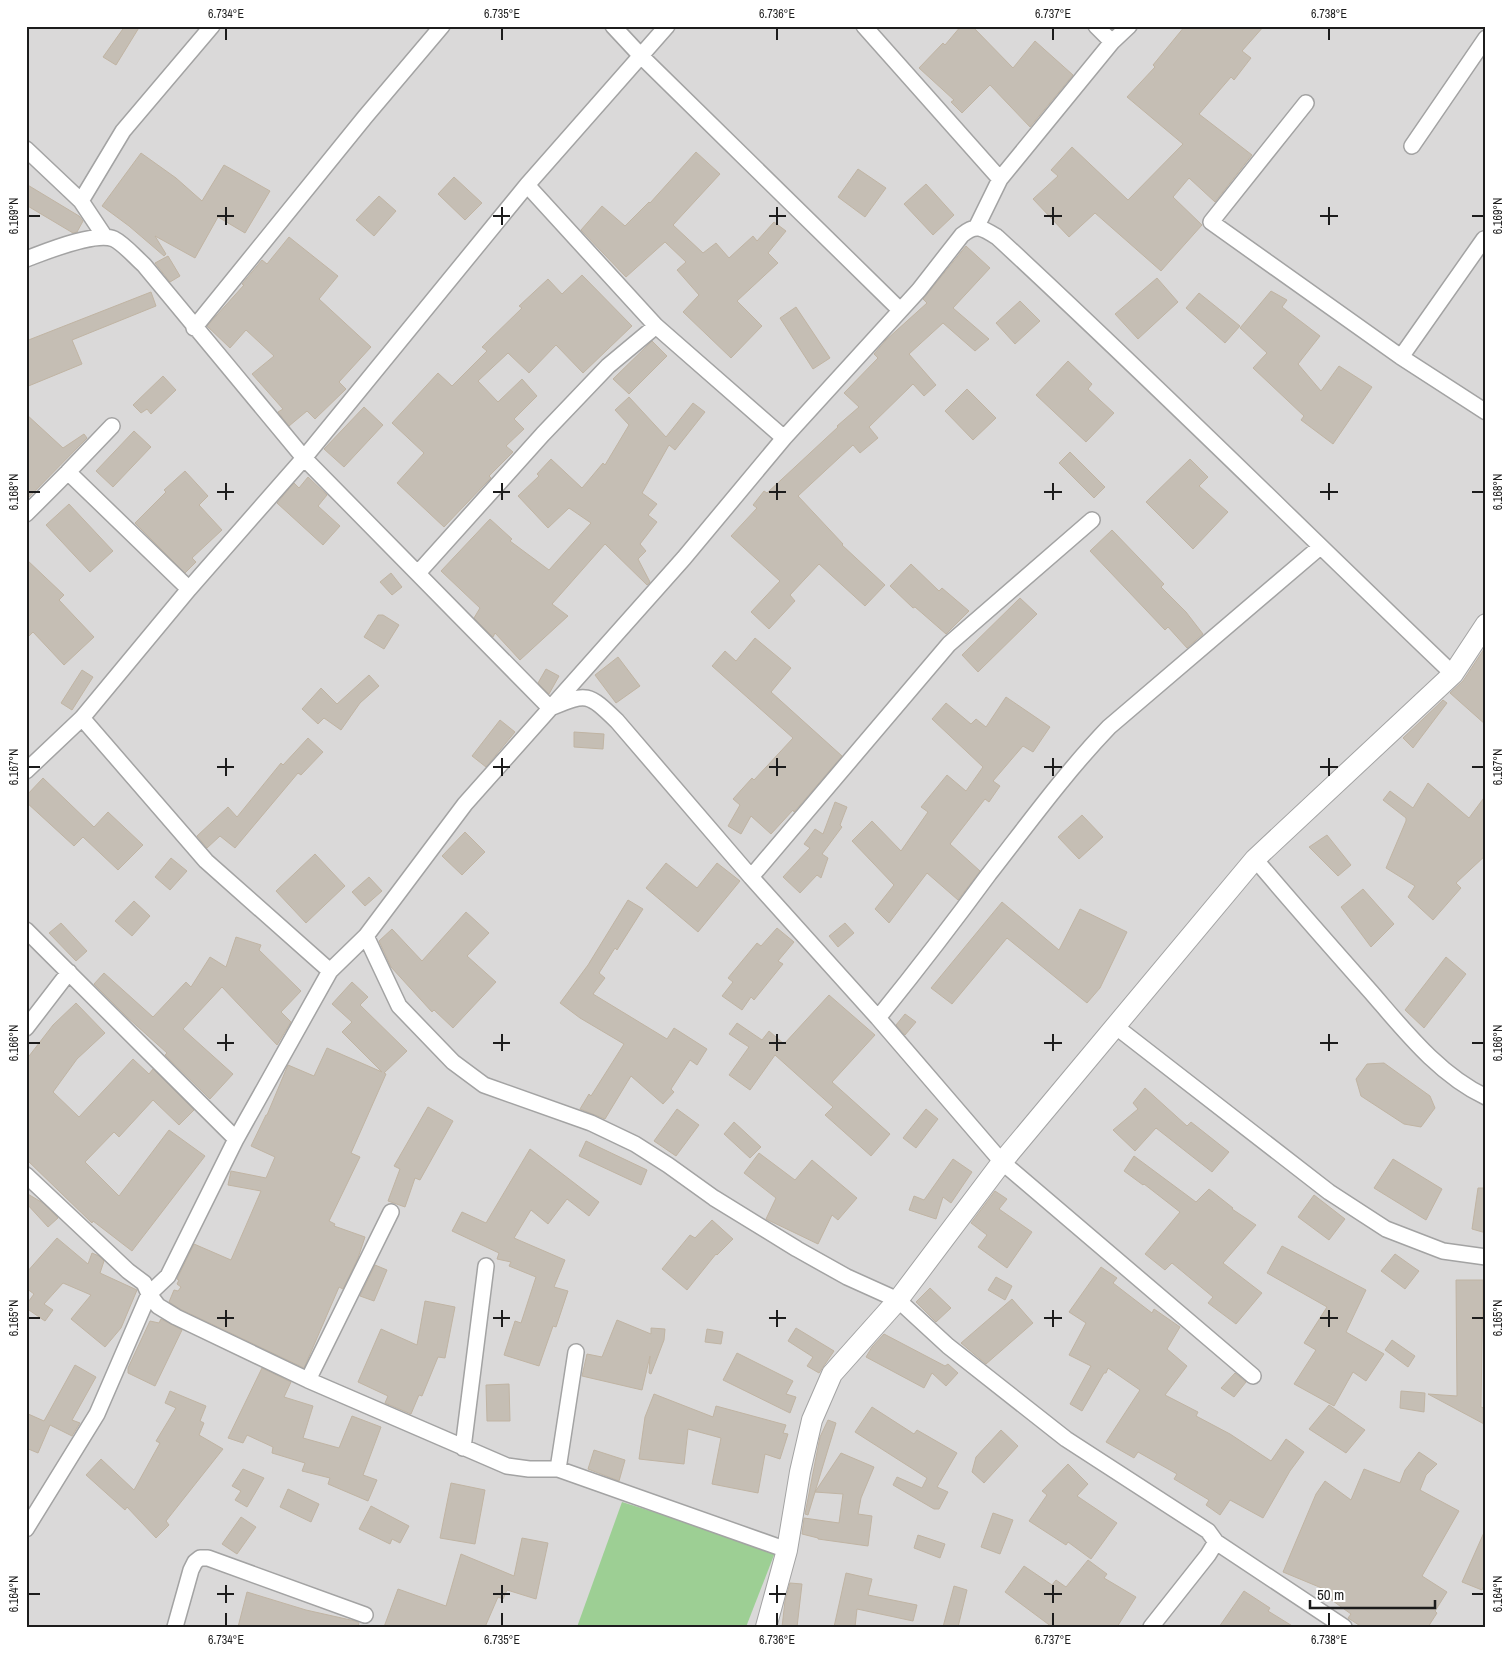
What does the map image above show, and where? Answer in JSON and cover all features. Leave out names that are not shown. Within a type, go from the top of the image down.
[{"type":"street","points":[[81,201],[123,131],[212,26]]},
{"type":"street","points":[[194,328],[365,117],[442,26]]},
{"type":"street","points":[[613,26],[641,56],[900,310]]},
{"type":"street","points":[[26,771],[82,718],[189,589],[304,458],[527,184],[666,26]]},
{"type":"street","points":[[864,26],[1000,179]]},
{"type":"street","points":[[1096,26],[1112,42]]},
{"type":"street","points":[[976,228],[1000,179],[1112,42],[1129,26]]},
{"type":"street","points":[[1412,146],[1486,38]]},
{"type":"street","points":[[1306,103],[1211,222],[1401,357],[1486,412]]},
{"type":"street","points":[[26,149],[81,201],[106,237]]},
{"type":"street","points":[[527,184],[656,326],[784,438]]},
{"type":"street","points":[[26,1530],[97,1414],[149,1294],[168,1276],[236,1139],[330,971],[366,936],[465,804],[684,558],[784,438],[919,290],[962,235],[969,229],[985,229],[997,238],[1080,314],[1453,674]]},
{"type":"street","points":[[26,259],[93,238],[106,237],[115,240],[144,265],[194,328],[304,458],[550,708]]},
{"type":"street","points":[[1401,357],[1484,239]]},
{"type":"street","points":[[418,573],[543,434],[608,366],[656,326]]},
{"type":"street","points":[[26,514],[112,426]]},
{"type":"street","points":[[68,472],[189,589]]},
{"type":"street","points":[[751,877],[950,644],[1092,520]]},
{"type":"street","points":[[878,1018],[1057,785],[1084,753],[1109,727],[1320,547]]},
{"type":"street","points":[[766,1627],[787,1550],[800,1472],[812,1420],[832,1374],[898,1300],[1002,1162],[1255,859],[1453,674],[1486,624]]},
{"type":"street","points":[[550,708],[578,696],[597,701],[617,720],[751,877],[878,1018],[1002,1162],[1253,1376]]},
{"type":"street","points":[[82,718],[206,861],[330,971]]},
{"type":"street","points":[[1255,859],[1411,1037],[1460,1084],[1486,1097]]},
{"type":"street","points":[[26,930],[236,1139]]},
{"type":"street","points":[[366,936],[400,1006],[453,1062],[484,1085],[591,1123],[635,1144],[668,1164],[714,1198],[797,1249],[847,1277],[898,1300],[948,1346],[1066,1439],[1208,1531],[1216,1542],[1344,1627]]},
{"type":"street","points":[[26,1028],[69,972]]},
{"type":"street","points":[[1115,1026],[1329,1192],[1386,1229],[1443,1250],[1486,1256]]},
{"type":"street","points":[[26,1175],[128,1271],[144,1283],[158,1306],[176,1317],[308,1380],[507,1466],[529,1469],[558,1469],[787,1550]]},
{"type":"street","points":[[308,1380],[391,1212]]},
{"type":"street","points":[[463,1448],[486,1266]]},
{"type":"street","points":[[558,1469],[576,1352]]},
{"type":"street","points":[[1151,1627],[1208,1555],[1216,1542]]},
{"type":"street","points":[[175,1627],[191,1570],[195,1562],[200,1558],[208,1558],[365,1615]]},
{"type":"shaded area","points":[[26,26],[1486,26],[1486,1627],[26,1627]]},
{"type":"green space","points":[[622,1502],[776,1550],[746,1627],[577,1627]]},
{"type":"building","points":[[125,26],[140,26],[116,65],[103,57]]},
{"type":"building","points":[[961,26],[972,26],[1013,68],[1035,41],[1073,75],[1030,127],[990,85],[962,113],[951,102],[954,100],[919,68],[943,43],[945,45]]},
{"type":"building","points":[[1185,26],[1264,26],[1242,51],[1251,58],[1234,80],[1231,77],[1199,114],[1252,155],[1215,202],[1189,178],[1173,197],[1202,225],[1161,271],[1095,213],[1069,237],[1033,199],[1058,176],[1051,170],[1072,147],[1128,200],[1183,144],[1127,97],[1155,67],[1153,65]]},
{"type":"building","points":[[696,152],[720,174],[673,225],[703,253],[716,243],[729,258],[753,236],[757,241],[774,222],[786,231],[768,253],[778,263],[737,301],[762,326],[731,358],[683,312],[699,295],[677,270],[686,262],[665,242],[626,277],[581,230],[602,206],[625,226],[650,203]]},
{"type":"building","points":[[141,153],[176,178],[202,201],[224,165],[270,191],[245,233],[218,217],[195,258],[155,236],[166,254],[164,256],[102,206]]},
{"type":"building","points":[[858,169],[886,188],[865,217],[838,197]]},
{"type":"building","points":[[454,177],[482,203],[465,220],[438,194]]},
{"type":"building","points":[[26,184],[79,216],[83,221],[77,232],[73,233],[26,205]]},
{"type":"building","points":[[926,184],[954,215],[933,235],[904,204]]},
{"type":"building","points":[[379,196],[396,211],[374,236],[356,220]]},
{"type":"building","points":[[289,237],[338,276],[319,299],[371,347],[339,382],[346,389],[315,419],[307,411],[289,426],[278,412],[283,409],[252,374],[274,356],[246,330],[230,348],[207,326],[244,285],[242,284],[262,260],[267,264]]},
{"type":"building","points":[[966,246],[990,268],[953,308],[989,339],[975,351],[943,323],[909,354],[936,385],[924,396],[913,384],[869,427],[878,438],[860,453],[853,445],[798,496],[842,545],[885,585],[865,606],[819,564],[790,595],[795,601],[769,629],[751,612],[780,581],[731,536],[757,508],[753,505],[764,491],[767,493],[859,407],[844,393],[878,358],[874,354],[886,340],[927,303],[923,299]]},
{"type":"building","points":[[168,256],[180,276],[170,282],[155,263]]},
{"type":"building","points":[[582,275],[632,326],[583,373],[556,345],[529,373],[508,353],[478,381],[498,402],[522,379],[537,396],[514,419],[524,429],[506,446],[513,452],[444,527],[397,483],[424,453],[392,423],[438,373],[452,386],[487,351],[482,347],[522,308],[519,306],[548,279],[562,294]]},
{"type":"building","points":[[1157,278],[1178,302],[1138,339],[1115,314]]},
{"type":"building","points":[[1271,291],[1287,300],[1282,307],[1320,336],[1298,364],[1321,391],[1339,366],[1372,387],[1333,444],[1301,420],[1304,416],[1253,368],[1267,353],[1240,328]]},
{"type":"building","points":[[151,292],[156,306],[72,340],[82,364],[26,387],[26,341]]},
{"type":"building","points":[[1199,293],[1240,326],[1225,343],[1186,308]]},
{"type":"building","points":[[1020,301],[1040,321],[1015,344],[996,323]]},
{"type":"building","points":[[796,307],[830,358],[813,369],[780,318]]},
{"type":"building","points":[[652,341],[667,356],[629,394],[613,379]]},
{"type":"building","points":[[1068,361],[1092,384],[1088,389],[1114,413],[1086,442],[1036,395]]},
{"type":"building","points":[[163,376],[176,390],[151,414],[147,409],[141,413],[133,405]]},
{"type":"building","points":[[967,389],[996,418],[973,440],[945,411]]},
{"type":"building","points":[[629,397],[666,437],[693,403],[705,412],[675,450],[669,445],[642,493],[657,504],[648,515],[657,522],[640,544],[646,551],[638,559],[650,582],[647,585],[605,544],[552,604],[568,616],[520,660],[495,633],[493,637],[474,618],[480,608],[441,571],[490,519],[512,539],[510,541],[549,570],[591,523],[569,508],[548,528],[518,496],[539,476],[537,474],[551,459],[582,488],[603,463],[605,465],[629,425],[615,410]]},
{"type":"building","points":[[364,407],[383,425],[344,467],[324,449]]},
{"type":"building","points":[[26,414],[63,448],[84,434],[87,438],[26,500]]},
{"type":"building","points":[[134,431],[151,447],[113,487],[96,471]]},
{"type":"building","points":[[1070,452],[1105,487],[1094,498],[1059,463]]},
{"type":"building","points":[[1190,459],[1208,477],[1199,486],[1228,512],[1193,549],[1146,502]]},
{"type":"building","points":[[185,471],[208,496],[199,505],[222,530],[192,558],[196,562],[185,573],[135,523],[166,492],[164,490]]},
{"type":"building","points":[[308,477],[327,495],[318,506],[340,526],[323,545],[277,503],[294,483],[299,488]]},
{"type":"building","points":[[69,504],[113,551],[90,572],[46,525]]},
{"type":"building","points":[[1112,530],[1164,584],[1161,587],[1186,612],[1203,634],[1187,648],[1168,627],[1165,630],[1090,551]]},
{"type":"building","points":[[26,559],[64,595],[59,600],[94,637],[64,665],[33,632],[26,639]]},
{"type":"building","points":[[911,564],[939,591],[942,588],[969,611],[946,634],[915,607],[913,608],[890,586]]},
{"type":"building","points":[[391,573],[402,587],[392,595],[380,582]]},
{"type":"building","points":[[1020,598],[1037,614],[978,672],[962,655]]},
{"type":"building","points":[[378,615],[383,615],[399,625],[384,649],[364,637]]},
{"type":"building","points":[[755,638],[791,668],[771,692],[842,756],[794,812],[793,810],[771,834],[751,816],[741,834],[728,826],[740,805],[733,799],[752,778],[754,780],[793,738],[712,666],[725,651],[736,661]]},
{"type":"building","points":[[1486,646],[1486,725],[1450,693],[1463,681]]},
{"type":"building","points":[[618,657],[640,686],[616,703],[595,675]]},
{"type":"building","points":[[546,669],[559,676],[549,694],[538,683]]},
{"type":"building","points":[[82,670],[93,677],[72,710],[61,703]]},
{"type":"building","points":[[369,675],[379,686],[360,703],[341,730],[324,718],[318,724],[302,709],[321,688],[337,704]]},
{"type":"building","points":[[1006,697],[1050,727],[1033,752],[1023,746],[993,781],[1000,786],[989,802],[985,799],[950,844],[980,871],[958,900],[927,873],[889,923],[875,909],[894,885],[852,841],[872,821],[901,851],[928,812],[921,807],[947,775],[966,791],[983,767],[932,719],[946,703],[971,724],[976,719],[986,727]]},
{"type":"building","points":[[1443,700],[1447,703],[1413,748],[1403,738]]},
{"type":"building","points":[[500,720],[515,732],[486,767],[472,756]]},
{"type":"building","points":[[574,732],[604,734],[603,749],[574,747]]},
{"type":"building","points":[[308,738],[323,752],[301,775],[298,773],[235,848],[220,836],[207,848],[197,836],[228,807],[237,817],[281,763],[283,765]]},
{"type":"building","points":[[43,778],[94,827],[108,812],[143,845],[118,870],[83,837],[74,846],[26,802],[26,796]]},
{"type":"building","points":[[1428,783],[1469,818],[1486,795],[1486,855],[1456,883],[1461,888],[1433,920],[1408,897],[1415,886],[1386,868],[1406,818],[1383,800],[1390,791],[1413,808]]},
{"type":"building","points":[[835,802],[847,807],[840,825],[842,827],[822,854],[828,858],[821,878],[817,875],[800,893],[783,877],[810,848],[804,844],[815,829],[823,834]]},
{"type":"building","points":[[1082,815],[1103,837],[1079,859],[1058,837]]},
{"type":"building","points":[[465,832],[485,852],[462,875],[442,856]]},
{"type":"building","points":[[1327,835],[1351,865],[1338,876],[1309,847]]},
{"type":"building","points":[[315,854],[345,886],[306,923],[276,891]]},
{"type":"building","points":[[171,858],[187,871],[170,890],[155,877]]},
{"type":"building","points":[[666,863],[697,888],[717,863],[740,881],[698,932],[646,888]]},
{"type":"building","points":[[369,877],[382,891],[365,906],[352,892]]},
{"type":"building","points":[[1363,889],[1394,924],[1371,947],[1341,907]]},
{"type":"building","points":[[628,900],[643,909],[617,950],[615,948],[599,973],[605,978],[593,994],[667,1039],[674,1028],[707,1049],[697,1065],[690,1060],[671,1089],[674,1092],[663,1104],[631,1076],[605,1119],[580,1109],[589,1094],[591,1096],[624,1044],[580,1018],[560,1003],[588,965]]},
{"type":"building","points":[[134,901],[150,916],[132,936],[115,921]]},
{"type":"building","points":[[1002,902],[1059,950],[1080,909],[1127,932],[1100,988],[1087,1003],[1007,938],[952,1004],[931,988]]},
{"type":"building","points":[[466,912],[489,933],[467,956],[496,982],[453,1028],[434,1010],[432,1012],[391,967],[379,941],[392,929],[422,961]]},
{"type":"building","points":[[61,923],[87,951],[76,961],[49,933]]},
{"type":"building","points":[[845,923],[854,933],[838,947],[829,936]]},
{"type":"building","points":[[777,928],[794,942],[778,961],[783,964],[754,1000],[751,997],[742,1010],[722,996],[733,982],[728,978],[757,943],[761,946]]},
{"type":"building","points":[[236,937],[261,945],[259,950],[301,991],[281,1012],[291,1022],[277,1045],[222,987],[183,1029],[233,1074],[210,1099],[165,1055],[167,1053],[94,984],[104,973],[153,1017],[186,982],[191,987],[210,957],[226,967]]},
{"type":"building","points":[[1446,957],[1466,974],[1424,1028],[1405,1010]]},
{"type":"building","points":[[352,982],[368,997],[360,1005],[407,1051],[384,1073],[386,1074],[351,1153],[360,1157],[329,1221],[335,1224],[334,1226],[365,1237],[358,1258],[343,1289],[339,1287],[304,1368],[169,1302],[174,1290],[178,1291],[181,1287],[177,1284],[179,1280],[177,1279],[194,1244],[231,1260],[261,1191],[228,1185],[231,1171],[266,1178],[275,1157],[251,1146],[267,1115],[288,1065],[314,1076],[327,1048],[382,1072],[342,1032],[352,1022],[332,1004]]},
{"type":"building","points":[[829,995],[875,1035],[832,1082],[890,1134],[871,1156],[825,1115],[833,1107],[775,1055],[750,1090],[729,1075],[749,1047],[729,1034],[737,1023],[762,1040],[769,1031],[784,1044]]},
{"type":"building","points":[[76,1003],[105,1033],[77,1059],[53,1092],[79,1117],[133,1059],[149,1074],[153,1069],[194,1110],[179,1125],[153,1100],[119,1137],[114,1132],[85,1162],[119,1196],[169,1130],[205,1156],[132,1251],[93,1221],[92,1223],[26,1159],[26,1060],[53,1025]]},
{"type":"building","points":[[905,1014],[916,1022],[905,1035],[896,1025]]},
{"type":"building","points":[[1384,1063],[1430,1096],[1435,1108],[1421,1127],[1404,1124],[1361,1096],[1356,1079],[1367,1064]]},
{"type":"building","points":[[1145,1088],[1187,1126],[1191,1122],[1229,1152],[1212,1172],[1156,1128],[1135,1151],[1113,1130],[1138,1109],[1133,1103]]},
{"type":"building","points":[[428,1107],[453,1121],[420,1180],[415,1178],[405,1207],[388,1201],[400,1169],[394,1166]]},
{"type":"building","points":[[677,1109],[699,1125],[676,1156],[654,1141]]},
{"type":"building","points":[[926,1109],[938,1119],[916,1148],[903,1138]]},
{"type":"building","points":[[734,1122],[761,1147],[750,1158],[724,1134]]},
{"type":"building","points":[[586,1141],[647,1170],[641,1185],[579,1156]]},
{"type":"building","points":[[530,1149],[599,1202],[589,1216],[567,1199],[548,1224],[531,1210],[514,1238],[565,1260],[554,1287],[568,1291],[556,1327],[553,1326],[539,1366],[504,1355],[515,1321],[521,1323],[536,1277],[509,1266],[511,1262],[497,1259],[499,1253],[452,1231],[462,1212],[486,1223]]},
{"type":"building","points":[[759,1153],[795,1180],[812,1160],[857,1198],[838,1220],[832,1215],[818,1244],[766,1219],[776,1198],[744,1173]]},
{"type":"building","points":[[1134,1156],[1196,1202],[1209,1189],[1232,1209],[1256,1225],[1223,1263],[1262,1293],[1236,1324],[1208,1303],[1213,1297],[1172,1263],[1165,1270],[1145,1254],[1180,1212],[1124,1171]]},
{"type":"building","points":[[953,1159],[972,1172],[951,1203],[943,1197],[936,1219],[909,1210],[914,1196],[924,1200]]},
{"type":"building","points":[[1393,1159],[1442,1189],[1426,1220],[1374,1188]]},
{"type":"building","points":[[1478,1188],[1486,1188],[1486,1233],[1472,1229]]},
{"type":"building","points":[[995,1191],[1007,1199],[999,1209],[1032,1232],[1007,1268],[978,1247],[987,1235],[971,1223]]},
{"type":"building","points":[[26,1193],[43,1203],[58,1218],[48,1227],[26,1203]]},
{"type":"building","points":[[1314,1195],[1345,1219],[1329,1240],[1298,1217]]},
{"type":"building","points":[[712,1220],[733,1239],[716,1254],[687,1290],[662,1269],[690,1235],[695,1238]]},
{"type":"building","points":[[57,1238],[88,1264],[92,1253],[99,1256],[104,1261],[100,1273],[137,1290],[121,1328],[105,1347],[71,1319],[91,1295],[63,1283],[44,1304],[53,1310],[45,1321],[26,1308],[34,1294],[26,1288],[26,1273]]},
{"type":"building","points":[[1282,1246],[1366,1290],[1346,1332],[1384,1354],[1366,1381],[1353,1372],[1334,1406],[1294,1384],[1316,1350],[1304,1343],[1327,1307],[1267,1273]]},
{"type":"building","points":[[1395,1254],[1419,1271],[1405,1289],[1381,1271]]},
{"type":"building","points":[[375,1265],[387,1270],[374,1301],[360,1296]]},
{"type":"building","points":[[1101,1267],[1117,1278],[1113,1283],[1152,1313],[1154,1309],[1180,1327],[1167,1349],[1187,1366],[1165,1395],[1198,1412],[1196,1416],[1230,1434],[1271,1461],[1286,1439],[1304,1452],[1290,1471],[1263,1518],[1230,1500],[1220,1515],[1206,1505],[1209,1500],[1174,1479],[1177,1474],[1138,1452],[1134,1458],[1106,1442],[1140,1390],[1108,1368],[1082,1411],[1070,1404],[1091,1366],[1069,1355],[1086,1323],[1069,1312]]},
{"type":"building","points":[[996,1277],[1012,1286],[1005,1300],[988,1290]]},
{"type":"building","points":[[1456,1280],[1483,1280],[1481,1407],[1486,1409],[1486,1425],[1428,1394],[1457,1396]]},
{"type":"building","points":[[930,1288],[951,1308],[936,1322],[916,1302]]},
{"type":"building","points":[[1012,1299],[1033,1323],[986,1364],[961,1343]]},
{"type":"building","points":[[425,1301],[455,1307],[445,1358],[438,1357],[422,1396],[419,1395],[411,1414],[385,1403],[388,1396],[358,1382],[381,1329],[417,1345]]},
{"type":"building","points":[[161,1319],[182,1330],[155,1386],[128,1373],[128,1368],[150,1321],[159,1323]]},
{"type":"building","points":[[617,1320],[651,1334],[651,1328],[665,1329],[664,1340],[651,1374],[649,1373],[650,1356],[642,1390],[582,1376],[587,1354],[602,1357]]},
{"type":"building","points":[[796,1328],[834,1351],[819,1373],[807,1366],[813,1357],[788,1341]]},
{"type":"building","points":[[707,1329],[723,1332],[721,1344],[705,1342]]},
{"type":"building","points":[[884,1334],[945,1366],[948,1364],[958,1373],[946,1386],[932,1373],[924,1388],[866,1357]]},
{"type":"building","points":[[1392,1340],[1415,1356],[1408,1367],[1385,1350]]},
{"type":"building","points":[[737,1353],[793,1381],[786,1394],[796,1397],[790,1413],[723,1380]]},
{"type":"building","points":[[75,1365],[96,1377],[72,1420],[80,1423],[72,1436],[50,1425],[38,1453],[26,1448],[26,1413],[44,1421]]},
{"type":"building","points":[[262,1368],[291,1382],[284,1397],[313,1406],[303,1438],[339,1448],[352,1416],[381,1427],[363,1475],[377,1480],[368,1501],[328,1484],[330,1478],[302,1471],[305,1463],[272,1453],[273,1447],[247,1435],[243,1443],[228,1438]]},
{"type":"building","points":[[1235,1373],[1246,1382],[1234,1397],[1221,1388]]},
{"type":"building","points":[[509,1384],[510,1421],[487,1421],[486,1385]]},
{"type":"building","points":[[170,1391],[206,1406],[200,1421],[204,1423],[199,1435],[223,1449],[166,1521],[169,1525],[156,1538],[127,1507],[125,1510],[86,1475],[101,1459],[134,1490],[160,1443],[156,1441],[176,1408],[165,1403]]},
{"type":"building","points":[[1401,1391],[1425,1393],[1424,1412],[1400,1408]]},
{"type":"building","points":[[654,1394],[713,1417],[716,1406],[786,1425],[783,1433],[788,1434],[780,1459],[765,1454],[758,1493],[712,1484],[721,1438],[688,1429],[684,1464],[639,1459],[645,1417]]},
{"type":"building","points":[[1329,1405],[1365,1430],[1346,1453],[1309,1429]]},
{"type":"building","points":[[872,1407],[914,1434],[917,1430],[957,1453],[937,1487],[948,1492],[939,1509],[934,1509],[893,1485],[897,1477],[922,1488],[927,1478],[855,1432]]},
{"type":"building","points":[[828,1420],[836,1423],[808,1515],[805,1514],[820,1437]]},
{"type":"building","points":[[1001,1430],[1018,1446],[984,1483],[972,1472],[976,1457]]},
{"type":"building","points":[[594,1450],[625,1460],[619,1481],[588,1469]]},
{"type":"building","points":[[1419,1452],[1437,1464],[1426,1475],[1420,1490],[1459,1511],[1422,1576],[1447,1592],[1428,1627],[1362,1627],[1348,1618],[1351,1614],[1322,1593],[1324,1589],[1283,1572],[1316,1494],[1325,1481],[1351,1500],[1364,1469],[1400,1483],[1405,1470]]},
{"type":"building","points":[[841,1453],[874,1467],[861,1498],[858,1514],[872,1516],[868,1546],[818,1539],[802,1534],[804,1518],[839,1523],[843,1494],[815,1492]]},
{"type":"building","points":[[1068,1464],[1088,1484],[1077,1496],[1117,1523],[1091,1559],[1068,1542],[1066,1545],[1029,1521],[1047,1495],[1042,1491]]},
{"type":"building","points":[[243,1469],[264,1478],[247,1507],[235,1500],[241,1491],[232,1486]]},
{"type":"building","points":[[451,1483],[485,1490],[475,1544],[440,1538]]},
{"type":"building","points":[[288,1489],[319,1504],[311,1522],[280,1507]]},
{"type":"building","points":[[371,1506],[409,1526],[400,1543],[392,1539],[390,1544],[359,1529]]},
{"type":"building","points":[[993,1513],[1013,1520],[1000,1554],[981,1547]]},
{"type":"building","points":[[241,1517],[256,1527],[237,1554],[222,1544]]},
{"type":"building","points":[[1486,1528],[1486,1581],[1482,1590],[1462,1582]]},
{"type":"building","points":[[918,1535],[945,1544],[940,1558],[914,1548]]},
{"type":"building","points":[[522,1538],[548,1543],[536,1599],[507,1590],[503,1599],[498,1597],[485,1627],[384,1627],[398,1589],[446,1606],[461,1554],[514,1576]]},
{"type":"building","points":[[1088,1560],[1107,1574],[1104,1578],[1136,1597],[1117,1627],[1052,1627],[1005,1592],[1024,1566],[1052,1585],[1056,1580],[1066,1587]]},
{"type":"building","points":[[846,1573],[872,1579],[868,1595],[917,1605],[913,1621],[857,1609],[855,1627],[834,1627]]},
{"type":"building","points":[[790,1583],[802,1584],[797,1627],[782,1627],[785,1601]]},
{"type":"building","points":[[954,1586],[967,1590],[958,1627],[943,1627]]},
{"type":"building","points":[[1244,1591],[1270,1608],[1268,1611],[1294,1627],[1219,1627]]},
{"type":"building","points":[[247,1592],[306,1610],[355,1621],[359,1623],[358,1627],[238,1627]]}]
